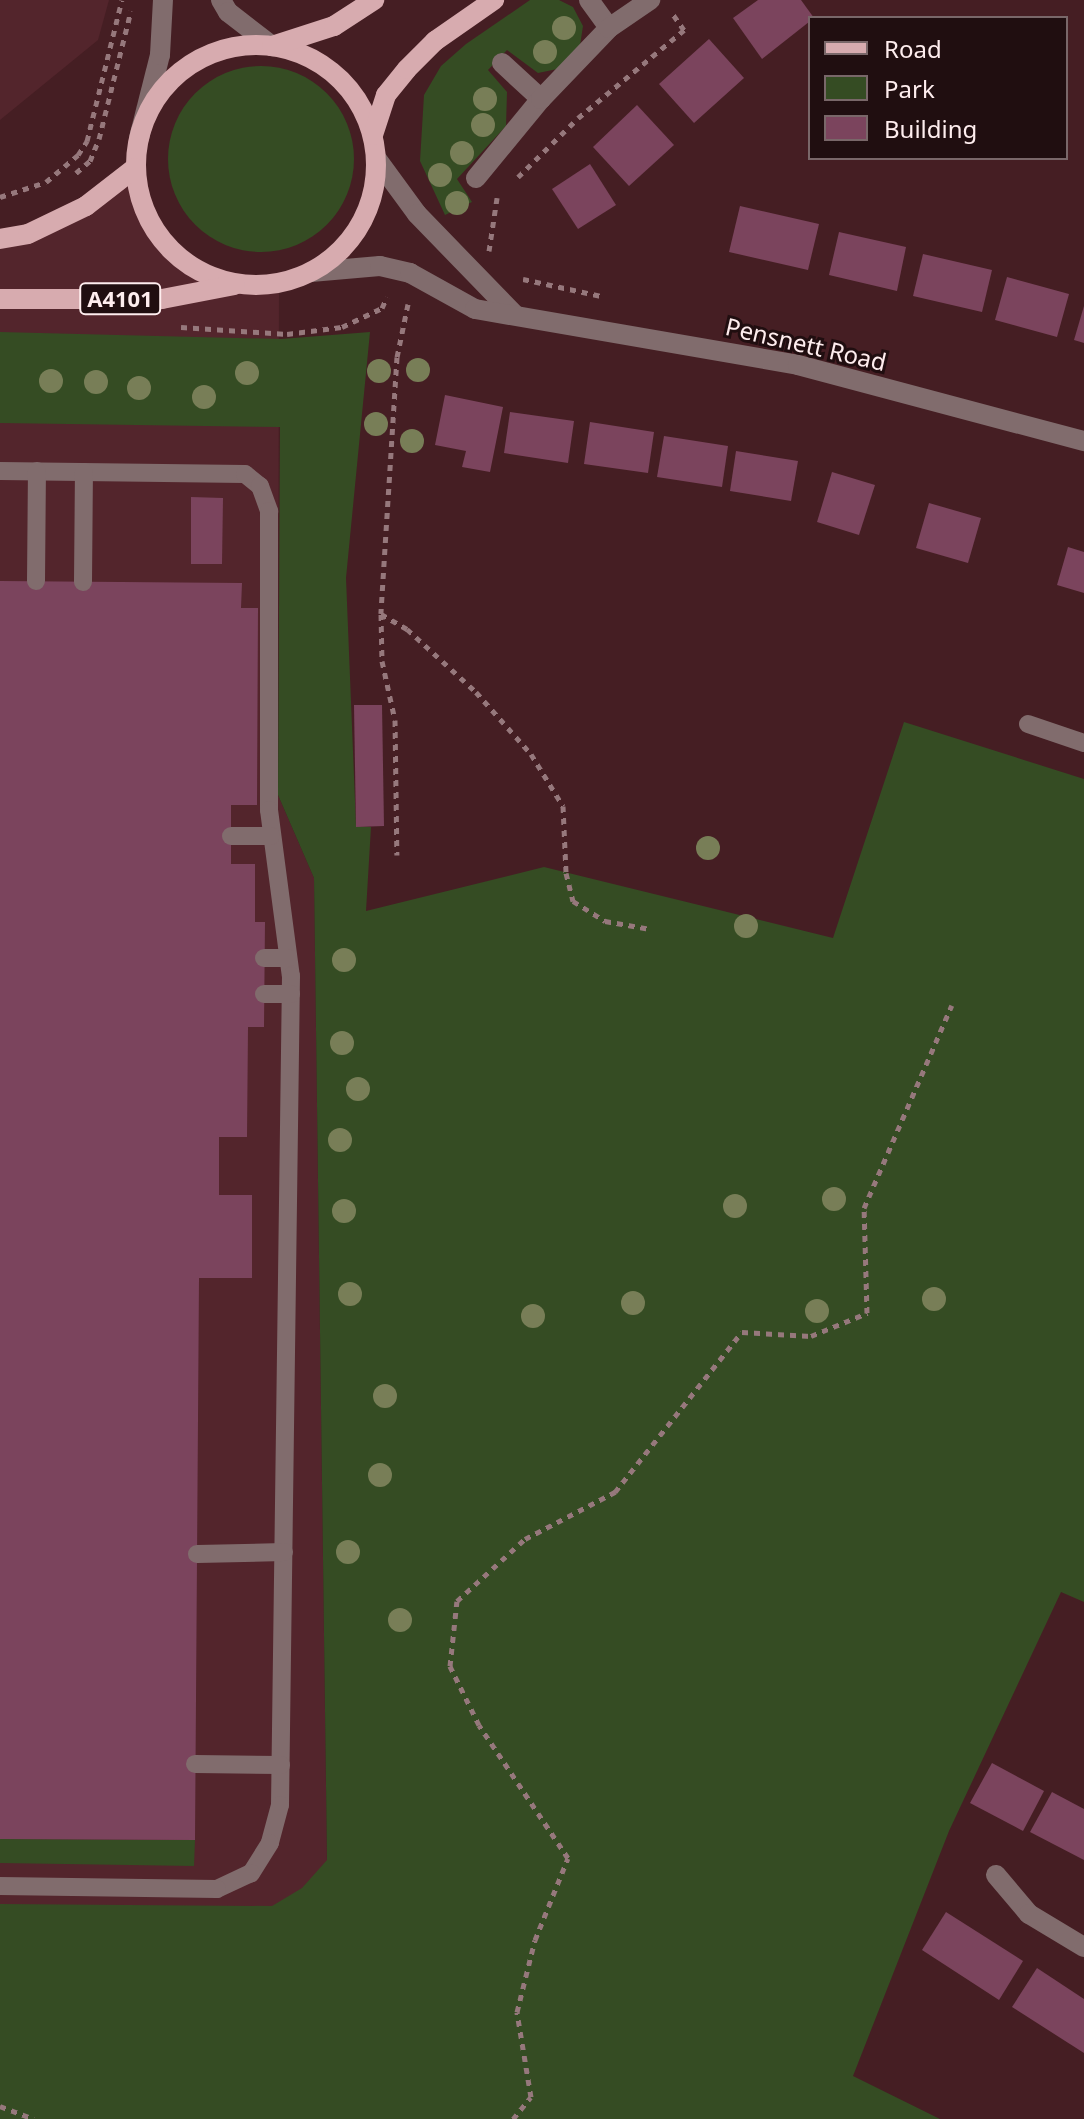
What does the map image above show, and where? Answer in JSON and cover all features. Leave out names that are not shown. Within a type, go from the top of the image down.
[{"type":"main road","name":"A4101","points":[[272,46],[334,26],[374,0]]},
{"type":"main road","name":"A4101","points":[[373,135],[386,95],[407,69],[435,41],[494,0]]},
{"type":"main road","name":"A4101","points":[[0,299],[162,299],[239,284],[279,283],[311,272],[356,233],[375,187],[373,135],[356,98],[329,70],[304,55],[272,46],[240,46],[189,65],[157,96],[139,138],[135,168],[140,199],[166,246],[209,276],[239,284]]},
{"type":"main road","points":[[0,239],[28,234],[86,206],[135,168]]},
{"type":"street","points":[[139,138],[160,55],[163,0]]},
{"type":"street","points":[[221,0],[228,12],[272,46]]},
{"type":"street","points":[[589,0],[609,28]]},
{"type":"street","points":[[476,178],[541,99],[609,28],[650,0]]},
{"type":"street","points":[[502,63],[541,99]]},
{"type":"street","points":[[376,158],[417,214],[514,314]]},
{"type":"street","name":"Pensnett Road","points":[[311,272],[380,266],[422,280],[475,309],[798,365],[1084,441]]},
{"type":"street","points":[[996,1875],[1029,1914],[1084,1947]]},
{"type":"lane","points":[[0,471],[245,474],[260,486],[269,511],[271,836],[291,994],[281,1765],[280,1805],[270,1843],[251,1873],[217,1889],[0,1886]]},
{"type":"lane","points":[[36,581],[37,471]]},
{"type":"lane","points":[[83,582],[84,472]]},
{"type":"lane","points":[[1028,724],[1084,743]]},
{"type":"lane","points":[[231,836],[271,836]]},
{"type":"lane","points":[[264,958],[288,958]]},
{"type":"lane","points":[[264,994],[291,994]]},
{"type":"lane","points":[[197,1554],[284,1552]]},
{"type":"lane","points":[[195,1764],[281,1765]]},
{"type":"path","points":[[0,197],[46,182],[78,155],[87,141],[122,0]]},
{"type":"path","points":[[69,179],[90,161],[99,139],[133,0]]},
{"type":"path","points":[[488,252],[495,237],[497,197],[578,118],[684,30],[670,10]]},
{"type":"path","points":[[397,855],[395,720],[382,661],[381,614],[402,314],[422,280]]},
{"type":"path","points":[[381,614],[407,629],[476,692],[531,754],[563,806],[573,901],[605,921],[650,929]]},
{"type":"path","points":[[513,2119],[531,2097],[517,2012],[535,1940],[568,1858],[479,1725],[450,1666],[457,1601],[525,1539],[615,1492],[742,1332],[811,1336],[867,1313],[864,1208],[952,1005]]},
{"type":"path","points":[[0,2106],[34,2119]]},
{"type":"shaded area","points":[[0,0],[109,0],[98,40],[0,120]]},
{"type":"shaded area","points":[[135,168],[140,199],[153,227],[183,260],[209,276],[239,284],[279,283],[278,795],[314,878],[328,1938],[0,1939],[0,239],[28,234]]},
{"type":"green space","points":[[530,0],[559,0],[573,7],[583,26],[579,52],[562,68],[538,73],[507,50],[488,70],[507,92],[506,126],[457,179],[472,202],[445,215],[420,161],[424,95],[441,66],[466,44]]},
{"type":"green space","points":[[261,66],[296,74],[326,94],[346,124],[354,159],[346,194],[326,224],[296,244],[261,252],[226,244],[196,224],[176,194],[168,159],[176,124],[196,94],[226,74]]},
{"type":"green space","points":[[0,332],[281,339],[370,332],[346,578],[356,826],[371,827],[366,911],[544,867],[833,938],[904,722],[1084,779],[1084,1602],[1061,1592],[949,1831],[853,2076],[940,2119],[0,2119],[0,1904],[272,1906],[302,1888],[327,1860],[314,878],[278,795],[280,427],[0,423]]},
{"type":"green space","points":[[0,1839],[195,1840],[194,1866],[0,1863]]},
{"type":"building","points":[[758,0],[801,0],[813,16],[808,16],[808,23],[762,59],[733,18]]},
{"type":"building","points":[[709,39],[744,78],[694,123],[659,84]]},
{"type":"building","points":[[637,105],[674,145],[629,186],[593,147]]},
{"type":"building","points":[[590,164],[616,205],[578,229],[552,189]]},
{"type":"building","points":[[740,206],[819,224],[808,270],[729,252]]},
{"type":"building","points":[[839,232],[906,247],[897,291],[829,275]]},
{"type":"building","points":[[923,254],[992,270],[982,312],[913,296]]},
{"type":"building","points":[[1007,277],[1069,294],[1057,337],[995,320]]},
{"type":"building","points":[[1084,306],[1084,343],[1074,340]]},
{"type":"building","points":[[445,395],[503,407],[490,472],[462,467],[466,451],[435,445]]},
{"type":"building","points":[[510,412],[574,421],[568,463],[504,453]]},
{"type":"building","points":[[590,422],[654,432],[648,473],[584,464]]},
{"type":"building","points":[[664,436],[728,446],[722,487],[657,477]]},
{"type":"building","points":[[736,451],[798,461],[791,501],[730,491]]},
{"type":"building","points":[[832,472],[875,485],[859,535],[817,522]]},
{"type":"building","points":[[191,497],[223,498],[222,564],[191,564]]},
{"type":"building","points":[[929,503],[981,518],[968,563],[916,548]]},
{"type":"building","points":[[1068,547],[1084,552],[1084,593],[1057,585]]},
{"type":"building","points":[[0,581],[242,583],[241,608],[258,608],[257,805],[231,805],[231,864],[255,864],[255,922],[265,922],[264,1027],[248,1027],[247,1137],[219,1137],[219,1195],[252,1195],[252,1278],[199,1278],[195,1840],[0,1839]]},
{"type":"building","points":[[354,705],[382,705],[384,826],[356,827]]},
{"type":"building","points":[[992,1763],[1044,1791],[1023,1831],[970,1803]]},
{"type":"building","points":[[1052,1792],[1084,1809],[1084,1860],[1030,1832]]},
{"type":"building","points":[[946,1912],[1023,1961],[999,2000],[922,1950]]},
{"type":"building","points":[[1037,1968],[1084,1999],[1084,2053],[1012,2007]]}]
